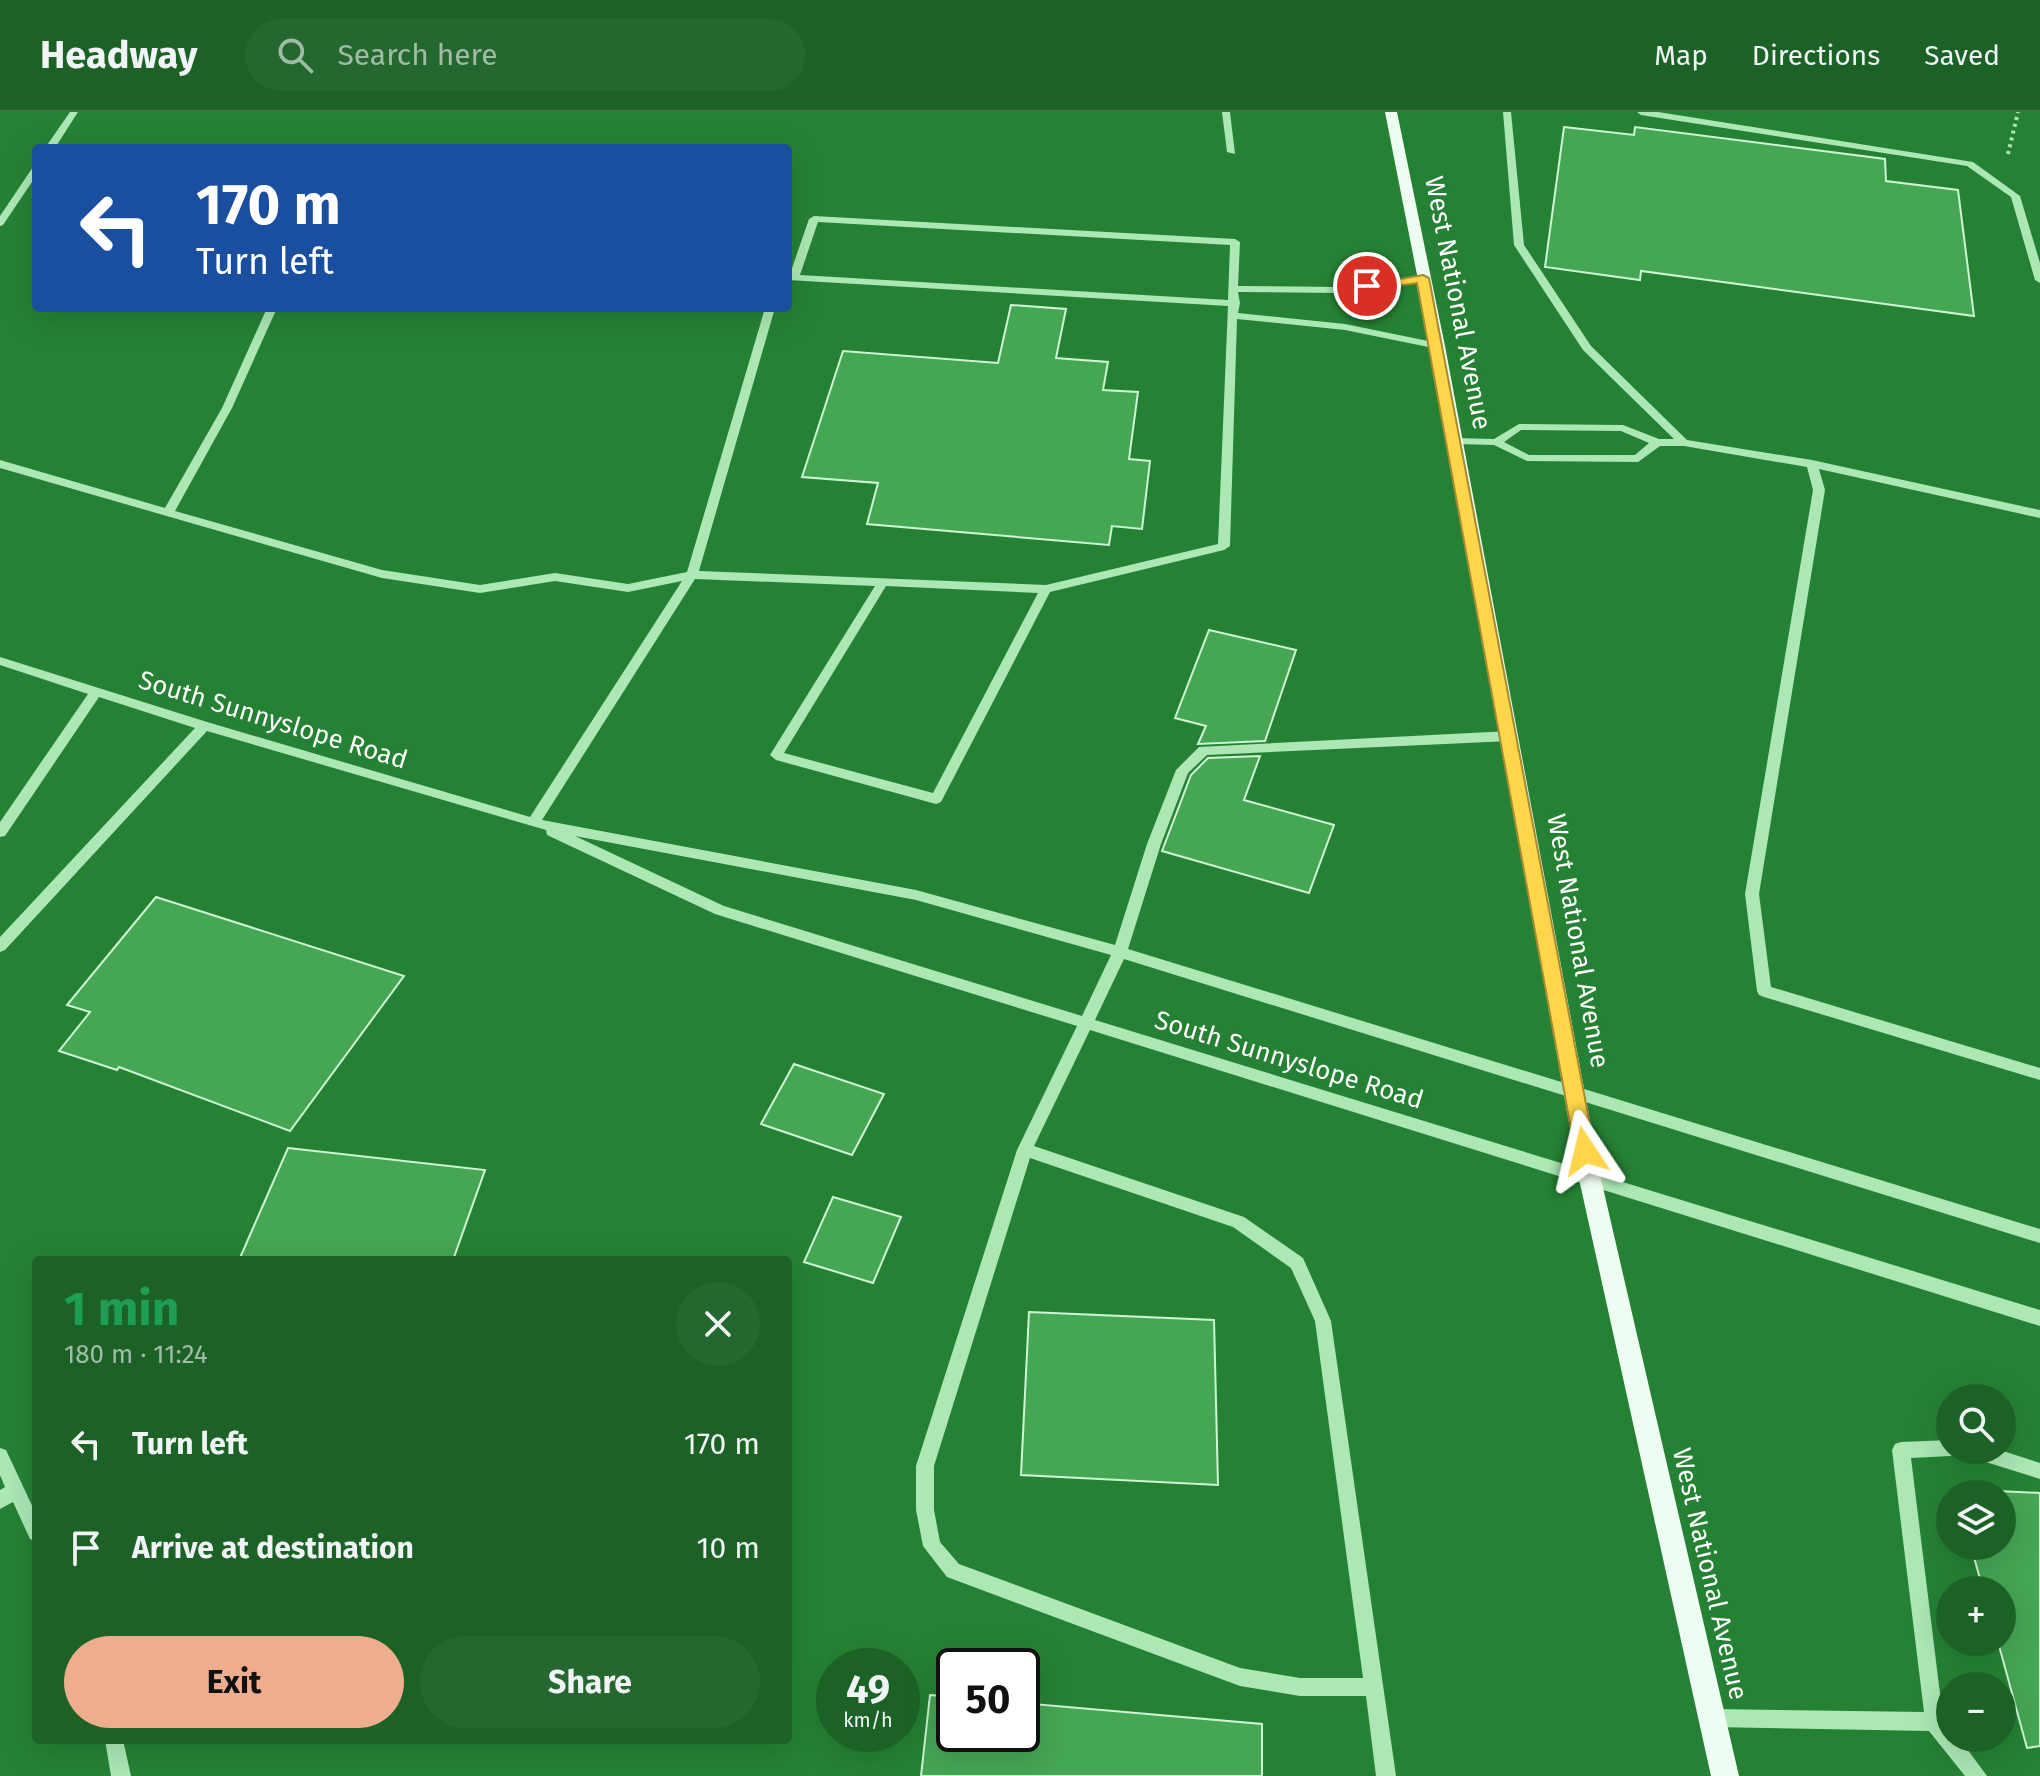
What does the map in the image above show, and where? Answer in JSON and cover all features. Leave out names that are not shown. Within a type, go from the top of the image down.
[{"type":"main road","name":"West National Avenue","points":[[1391,112],[1438,346],[1590,1179],[1725,1776]]},
{"type":"street","points":[[53,144],[74,112]]},
{"type":"street","points":[[1226,112],[1232,152]]},
{"type":"street","points":[[1507,112],[1519,245],[1587,348],[1684,443]]},
{"type":"street","points":[[1641,112],[1970,164],[2015,196],[2040,280]]},
{"type":"street","points":[[0,223],[32,175]]},
{"type":"street","points":[[0,464],[382,574],[480,589],[555,577],[628,588],[692,575],[1046,589],[1224,546],[1235,242],[814,219],[792,275]]},
{"type":"street","points":[[792,278],[1234,310],[1345,327],[1438,346]]},
{"type":"street","points":[[1235,289],[1339,290],[1423,278]]},
{"type":"street","points":[[169,511],[227,408],[270,312]]},
{"type":"street","points":[[533,823],[692,575],[769,312]]},
{"type":"street","points":[[1496,442],[1519,427],[1623,428],[1657,442],[1684,443],[1812,464],[2040,514]]},
{"type":"street","points":[[1455,441],[1496,442],[1527,458],[1638,459],[1657,442]]},
{"type":"street","points":[[1812,464],[1819,490],[1752,894],[1764,991],[2040,1074]]},
{"type":"street","points":[[883,582],[776,755],[936,799],[1046,589]]},
{"type":"street","name":"South Sunnyslope Road","points":[[0,661],[204,726],[533,823],[916,895],[1120,952],[2040,1236]]},
{"type":"street","points":[[0,832],[96,692]]},
{"type":"street","points":[[0,946],[204,726]]},
{"type":"street","points":[[1374,1687],[1300,1687],[1240,1677],[953,1571],[932,1546],[925,1510],[925,1466],[1025,1150],[1089,1023],[1120,952],[1154,844],[1182,770],[1204,750],[1510,736]]},
{"type":"street","name":"South Sunnyslope Road","points":[[533,823],[720,910],[2040,1318]]},
{"type":"street","points":[[1025,1150],[1238,1222],[1297,1263],[1323,1321],[1386,1776]]},
{"type":"street","points":[[1936,1449],[1901,1450],[1934,1722],[1977,1776]]},
{"type":"street","points":[[0,1456],[8,1495],[32,1528]]},
{"type":"street","points":[[2016,1463],[2040,1471]]},
{"type":"street","points":[[1712,1718],[1934,1722]]},
{"type":"street","points":[[115,1744],[121,1776]]},
{"type":"path","points":[[1995,182],[2011,146],[2018,112]]},
{"type":"building","points":[[1564,127],[1634,135],[1635,127],[1885,159],[1886,181],[1958,190],[1974,316],[1641,271],[1640,280],[1545,267]]},
{"type":"building","points":[[1011,305],[1066,309],[1056,358],[1108,362],[1103,390],[1138,392],[1129,459],[1150,461],[1142,529],[1112,526],[1109,545],[867,524],[878,483],[802,477],[843,351],[998,363]]},
{"type":"building","points":[[1209,630],[1296,650],[1265,741],[1198,744],[1206,726],[1175,718]]},
{"type":"building","points":[[1260,756],[1244,800],[1334,825],[1309,893],[1162,851],[1191,775],[1208,758]]},
{"type":"building","points":[[156,897],[404,976],[290,1131],[119,1067],[117,1070],[59,1051],[90,1012],[67,1005]]},
{"type":"building","points":[[794,1064],[884,1094],[852,1155],[761,1124]]},
{"type":"building","points":[[288,1148],[485,1170],[454,1256],[241,1256]]},
{"type":"building","points":[[833,1197],[901,1217],[873,1283],[804,1262]]},
{"type":"building","points":[[1029,1312],[1214,1320],[1218,1485],[1021,1475]]},
{"type":"building","points":[[2016,1492],[2040,1493],[2040,1746],[2027,1748],[2016,1708],[2016,1672],[2006,1672],[2002,1656],[2016,1656],[2016,1576],[1979,1576],[1975,1560],[2016,1560]]},
{"type":"building","points":[[930,1695],[936,1696],[936,1752],[1040,1752],[1040,1705],[1262,1724],[1262,1776],[921,1776]]},
{"type":"route","points":[[1367,286],[1423,278],[1585,1151]]}]
